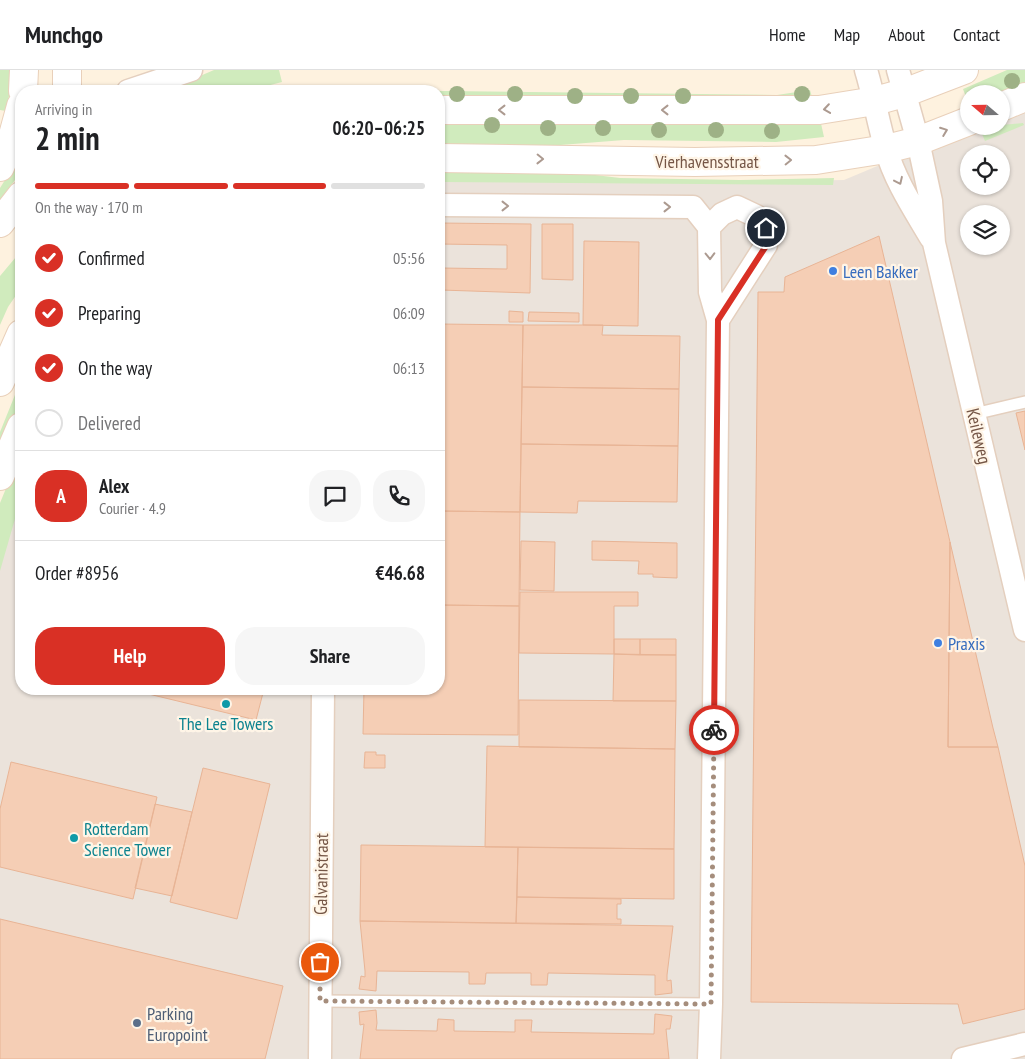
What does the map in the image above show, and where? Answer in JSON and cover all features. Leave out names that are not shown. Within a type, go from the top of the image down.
[{"type":"main road","points":[[23,85],[24,70]]},
{"type":"main road","points":[[67,70],[67,85]]},
{"type":"main road","points":[[445,110],[819,110],[875,101],[901,82],[964,70]]},
{"type":"main road","points":[[1010,103],[1025,97]]},
{"type":"main road","name":"Vierhavensstraat","points":[[445,158],[695,162],[816,160],[886,149],[918,141],[960,125]]},
{"type":"main road","points":[[0,167],[15,128]]},
{"type":"main road","points":[[0,223],[15,204]]},
{"type":"main road","points":[[0,382],[15,348]]},
{"type":"main road","points":[[0,476],[15,441]]},
{"type":"street","points":[[146,85],[191,70]]},
{"type":"street","points":[[866,70],[875,101]]},
{"type":"street","name":"Keileweg","points":[[901,82],[918,141],[931,201],[934,243],[974,414],[1019,576],[1025,630]]},
{"type":"street","name":"Keileweg","points":[[875,101],[886,149],[899,183],[934,243]]},
{"type":"street","points":[[445,205],[693,207],[709,227],[710,292],[718,320],[709,1059]]},
{"type":"street","points":[[709,227],[722,214],[738,207],[756,216],[766,228],[766,246],[718,320]]},
{"type":"street","name":"Galvanistraat","points":[[320,1059],[323,695]]},
{"type":"street","points":[[963,1059],[1025,1044]]},
{"type":"lane","points":[[445,195],[466,205]]},
{"type":"lane","points":[[974,414],[1025,402]]},
{"type":"lane","points":[[320,1001],[711,1004]]},
{"type":"shaded area","points":[[1025,104],[1025,1059],[0,1059],[0,521],[15,482],[15,695],[445,695],[445,175],[740,182],[844,180],[960,131],[960,135],[1010,135],[1010,110]]},
{"type":"green space","points":[[0,70],[11,70],[10,91],[6,111],[0,110]]},
{"type":"green space","points":[[214,70],[279,70],[282,82],[270,85],[179,85]]},
{"type":"green space","points":[[1007,70],[1025,70],[1025,85],[1010,91],[1010,85],[972,85]]},
{"type":"green space","points":[[810,90],[812,97],[445,98],[445,91],[777,95]]},
{"type":"green space","points":[[445,117],[820,119],[824,137],[776,142],[624,140],[535,147],[445,147]]},
{"type":"green space","points":[[1023,123],[1024,125],[1010,131],[1010,124]]},
{"type":"green space","points":[[982,135],[1000,135],[985,141]]},
{"type":"green space","points":[[15,164],[15,180],[0,200],[0,188]]},
{"type":"green space","points":[[445,167],[562,171],[620,178],[740,180],[834,178],[833,185],[445,182]]},
{"type":"green space","points":[[15,258],[15,297],[0,325],[0,276]]},
{"type":"green space","points":[[15,395],[15,414],[0,452],[0,432]]},
{"type":"green space","points":[[15,467],[15,519],[0,571],[0,503]]},
{"type":"building","points":[[445,223],[531,224],[530,293],[445,290],[445,268],[507,269],[507,245],[445,244]]},
{"type":"building","points":[[542,224],[573,224],[573,280],[542,279]]},
{"type":"building","points":[[879,236],[950,542],[948,747],[998,747],[1025,866],[1025,1009],[963,1024],[958,1004],[751,1002],[758,292],[784,292],[785,277]]},
{"type":"building","points":[[584,241],[639,242],[638,326],[583,325]]},
{"type":"building","points":[[509,311],[523,312],[523,322],[509,322]]},
{"type":"building","points":[[529,312],[579,313],[579,322],[528,321]]},
{"type":"building","points":[[445,324],[523,325],[520,512],[445,511]]},
{"type":"building","points":[[523,325],[603,325],[602,335],[680,336],[679,389],[522,387]]},
{"type":"building","points":[[522,387],[679,389],[678,446],[521,444]]},
{"type":"building","points":[[1025,411],[1025,450],[1016,413]]},
{"type":"building","points":[[521,444],[678,446],[677,502],[578,501],[577,513],[520,512]]},
{"type":"building","points":[[445,511],[520,512],[519,606],[445,605]]},
{"type":"building","points":[[521,541],[555,542],[554,591],[520,590]]},
{"type":"building","points":[[592,541],[677,543],[677,578],[653,577],[653,574],[638,574],[639,561],[592,560]]},
{"type":"building","points":[[950,542],[993,728],[998,747],[948,747]]},
{"type":"building","points":[[520,592],[638,592],[638,606],[614,606],[614,654],[519,653]]},
{"type":"building","points":[[445,605],[519,606],[518,735],[363,734],[364,695],[445,695]]},
{"type":"building","points":[[614,639],[640,639],[640,655],[614,654]]},
{"type":"building","points":[[640,639],[676,639],[676,655],[640,655]]},
{"type":"building","points":[[614,654],[676,655],[676,701],[613,701]]},
{"type":"building","name":"The Lee Towers","points":[[153,695],[262,695],[256,720]]},
{"type":"building","points":[[519,700],[676,701],[675,749],[519,747]]},
{"type":"building","points":[[487,746],[675,749],[674,849],[485,847]]},
{"type":"building","points":[[365,752],[376,752],[376,755],[385,755],[385,768],[364,768]]},
{"type":"building","name":"Rotterdam Science Tower","points":[[11,762],[157,797],[133,899],[0,867],[0,809]]},
{"type":"building","points":[[203,768],[270,784],[237,919],[170,902]]},
{"type":"building","points":[[155,804],[192,812],[172,896],[135,888]]},
{"type":"building","points":[[361,845],[518,847],[516,923],[360,921]]},
{"type":"building","points":[[518,847],[674,849],[674,899],[517,897]]},
{"type":"building","points":[[517,897],[621,899],[621,904],[617,904],[617,919],[621,919],[621,924],[516,923]]},
{"type":"building","name":"Parking Europoint","points":[[0,919],[283,986],[265,1059],[0,1059]]},
{"type":"building","points":[[360,921],[673,926],[667,975],[667,981],[671,980],[672,993],[655,995],[655,975],[548,973],[547,985],[531,985],[531,973],[486,973],[485,984],[469,984],[469,972],[377,971],[376,991],[359,989],[361,976],[365,977]]},
{"type":"building","points":[[376,1010],[376,1030],[437,1031],[438,1019],[454,1020],[454,1031],[515,1032],[515,1020],[532,1020],[531,1032],[654,1034],[655,1014],[672,1016],[670,1029],[666,1029],[669,1059],[360,1059],[364,1024],[360,1025],[359,1012]]},
{"type":"way so far","points":[[320,962],[320,1001],[711,1004],[714,730]]},
{"type":"place","name":"Leen Bakker","points":[[833,271]]},
{"type":"place","name":"Praxis","points":[[938,643]]},
{"type":"place","name":"The Lee Towers","points":[[226,704]]},
{"type":"place","name":"Rotterdam Science Tower","points":[[74,838]]},
{"type":"place","name":"Parking Europoint","points":[[137,1023]]},
{"type":"route","points":[[714,730],[718,320],[731,297],[766,246],[766,228]]}]
